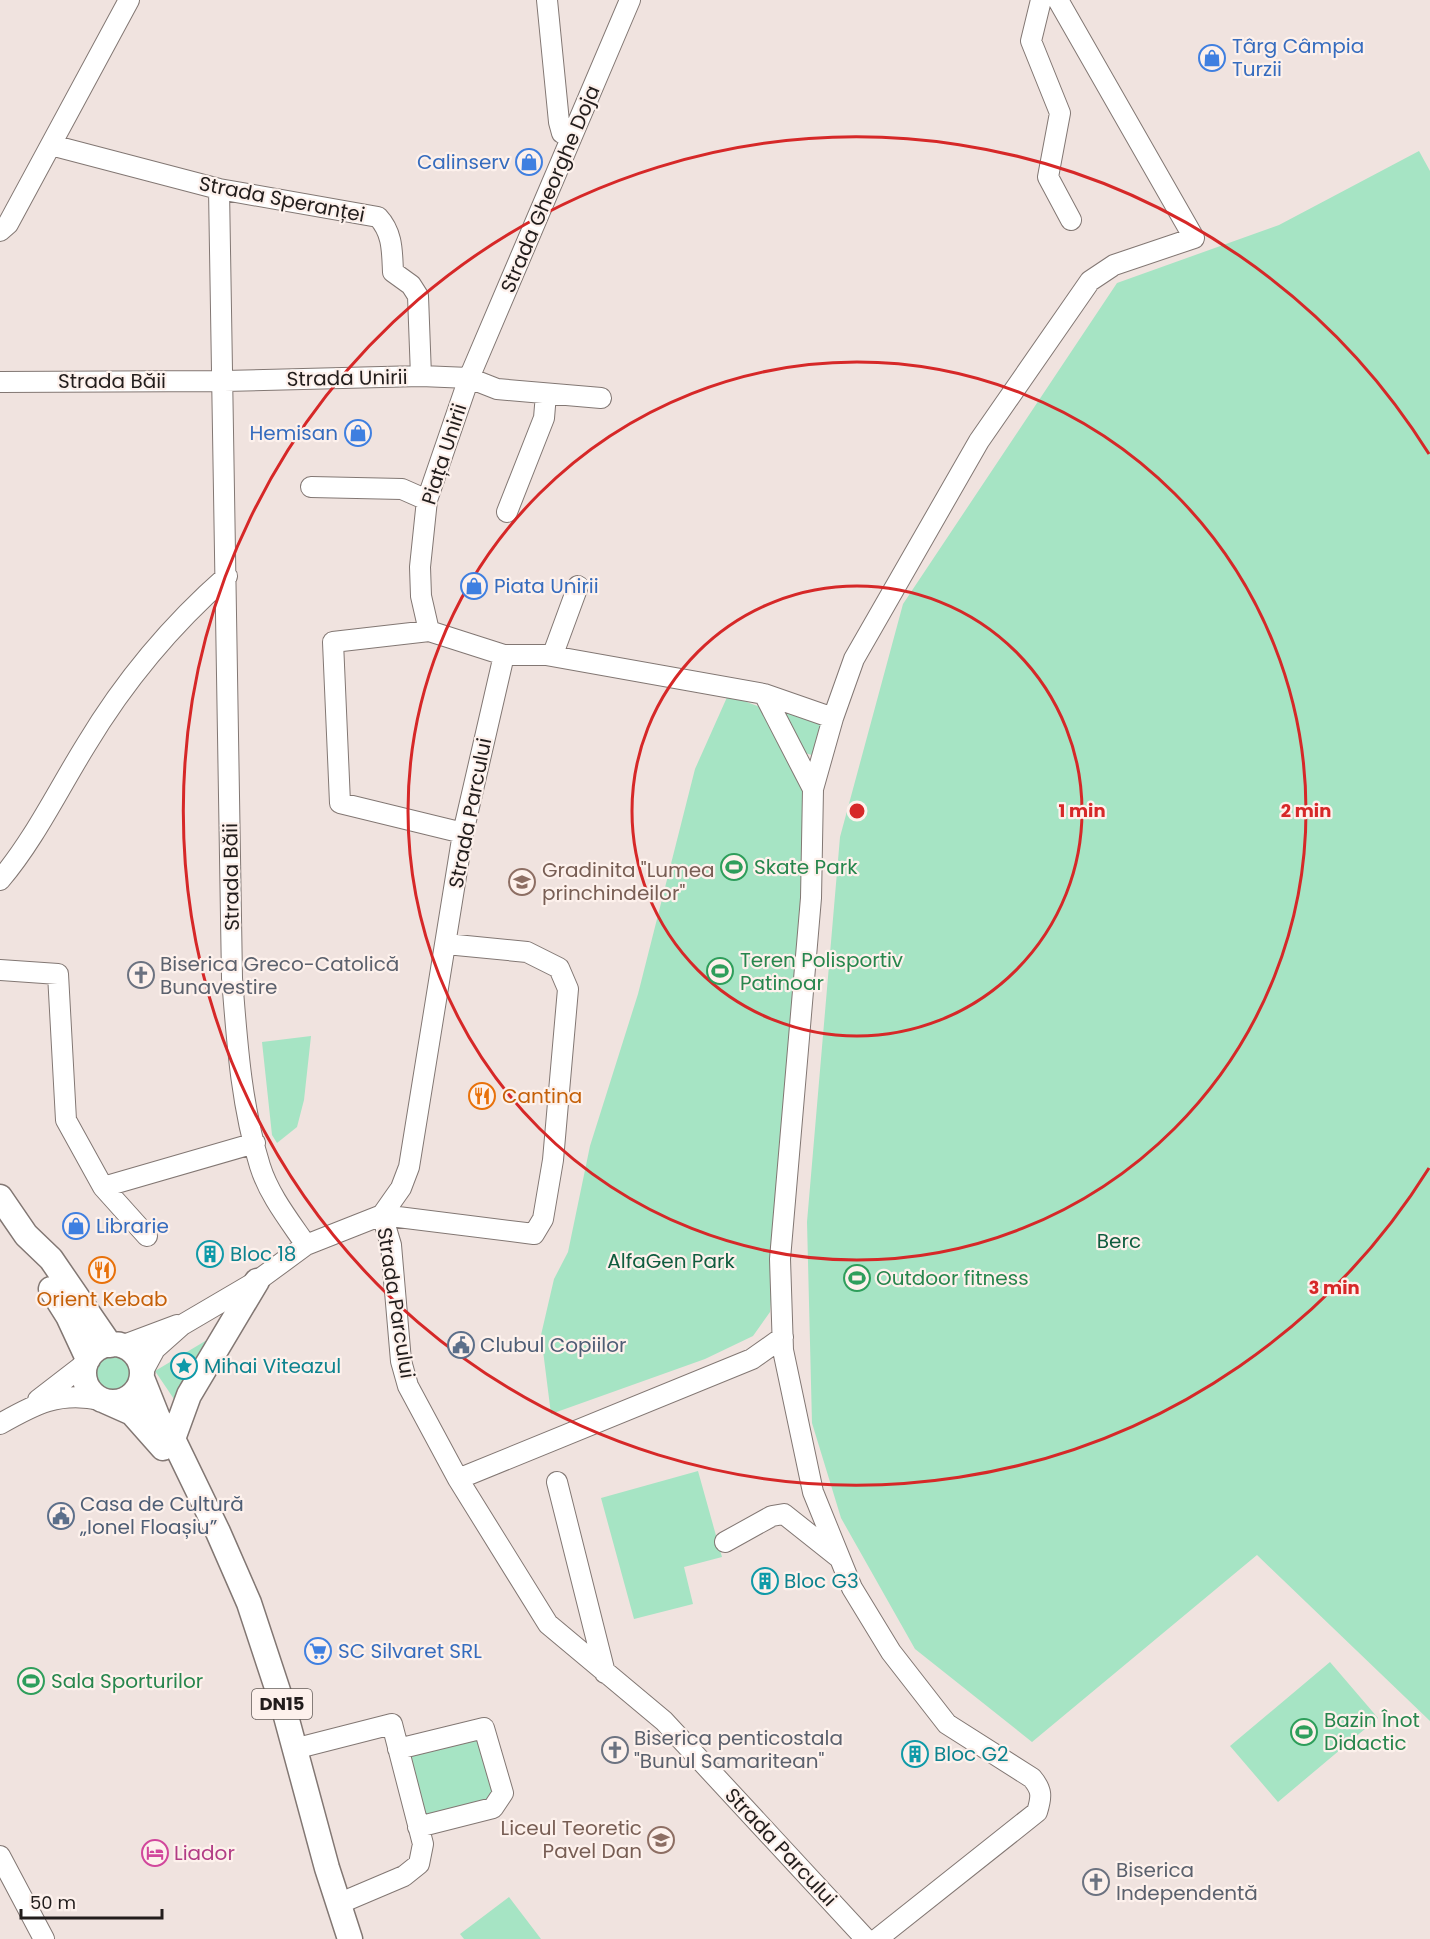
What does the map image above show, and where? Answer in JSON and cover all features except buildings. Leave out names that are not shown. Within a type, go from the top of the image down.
[{"type":"main road","name":"DN15","points":[[0,1197],[26,1235],[51,1259],[116,1345],[136,1356],[158,1418],[173,1439],[249,1603],[350,1939]]},
{"type":"main road","name":"DN15","points":[[26,1235],[39,1270],[68,1316],[87,1361],[85,1380],[94,1395],[132,1413],[191,1478]]},
{"type":"main road","points":[[173,1439],[189,1395],[257,1281]]},
{"type":"main road","points":[[87,1361],[94,1352],[116,1345]]},
{"type":"main road","points":[[103,1400],[115,1402],[133,1395],[142,1376]]},
{"type":"street","points":[[0,231],[8,224],[129,0]]},
{"type":"street","points":[[546,0],[559,122],[562,132],[571,138]]},
{"type":"street","name":"Strada Gheorghe Doja","points":[[470,378],[630,0]]},
{"type":"street","points":[[1041,0],[1031,41],[1060,113],[1048,177],[1071,220]]},
{"type":"street","points":[[867,1938],[1036,1812],[1042,1797],[1040,1788],[1032,1778],[947,1724],[891,1652],[852,1588],[813,1492],[788,1383],[783,1336],[780,1259],[811,898],[813,789],[833,718],[854,659],[973,452],[1090,281],[1114,265],[1194,238],[1058,0]]},
{"type":"street","name":"Strada Speranței","points":[[51,145],[219,189],[378,217],[386,226],[391,241],[393,272],[411,285],[418,296],[421,376]]},
{"type":"street","name":"Strada Băii","points":[[219,189],[224,381],[232,978],[241,1078],[260,1166],[274,1199],[306,1245]]},
{"type":"street","name":"Strada Unirii","points":[[224,381],[421,376],[470,378],[497,389],[601,398]]},
{"type":"street","name":"Piața Unirii","points":[[429,631],[422,596],[420,567],[427,500],[470,378]]},
{"type":"street","name":"Strada Băii","points":[[0,382],[224,381]]},
{"type":"street","points":[[507,512],[544,418],[546,394]]},
{"type":"street","points":[[311,487],[402,489],[427,500]]},
{"type":"street","points":[[0,880],[16,862],[88,741],[150,652],[190,608],[227,576]]},
{"type":"street","points":[[462,833],[340,803],[333,642],[429,631],[504,655],[553,654],[579,586]]},
{"type":"street","name":"Strada Parcului","points":[[504,655],[462,833],[409,1167],[401,1188],[382,1215],[391,1245],[399,1343],[408,1386],[458,1479],[548,1624],[664,1721],[867,1938]]},
{"type":"street","points":[[546,655],[764,694],[833,718]]},
{"type":"street","points":[[764,694],[813,789]]},
{"type":"street","points":[[142,1376],[155,1349],[183,1325],[257,1281],[306,1245],[382,1215],[534,1234],[543,1219],[553,1160],[568,989],[559,968],[527,952],[446,944]]},
{"type":"street","points":[[0,970],[58,974],[66,1120],[103,1187],[147,1236]]},
{"type":"street","points":[[103,1187],[255,1143]]},
{"type":"street","points":[[116,1345],[174,1325],[183,1325]]},
{"type":"street","points":[[458,1479],[752,1359],[783,1336]]},
{"type":"street","points":[[32,1406],[46,1392],[87,1361]]},
{"type":"street","points":[[0,1424],[32,1406],[52,1399],[80,1395],[103,1400]]},
{"type":"street","points":[[557,1482],[605,1672]]},
{"type":"street","points":[[725,1542],[772,1516],[784,1514],[840,1559]]},
{"type":"street","points":[[294,1749],[392,1724],[423,1845],[418,1864],[404,1876],[338,1904]]},
{"type":"street","points":[[398,1749],[484,1728],[503,1793],[493,1808],[418,1827]]},
{"type":"street","points":[[0,1856],[44,1939]]},
{"type":"green space","name":"Berc","points":[[1419,151],[1430,171],[1430,1721],[1257,1555],[1032,1742],[915,1649],[841,1518],[812,1423],[807,1222],[840,837],[903,604],[1117,283],[1279,225]]},
{"type":"green space","name":"AlfaGen Park","points":[[728,695],[765,709],[808,798],[809,812],[770,1312],[753,1336],[705,1359],[551,1414],[541,1335],[554,1279],[568,1252],[590,1146],[638,994],[695,769]]},
{"type":"green space","points":[[788,712],[823,721],[815,756],[802,752],[784,714]]},
{"type":"green space","points":[[311,1036],[304,1100],[297,1127],[277,1143],[272,1135],[262,1042]]},
{"type":"green space","points":[[217,1334],[176,1402],[155,1371]]},
{"type":"green space","points":[[114,1355],[127,1360],[132,1373],[127,1386],[114,1391],[101,1386],[96,1373],[101,1360]]},
{"type":"green space","points":[[698,1471],[722,1557],[684,1567],[693,1604],[634,1619],[601,1498]]},
{"type":"green space","name":"Bazin Înot Didactic","points":[[1330,1662],[1378,1718],[1278,1802],[1230,1746]]},
{"type":"green space","points":[[480,1734],[497,1801],[423,1819],[406,1753]]},
{"type":"green space","points":[[509,1897],[541,1939],[464,1939],[460,1934]]},
{"type":"place","name":"Târg Câmpia Turzii","points":[[1212,58]]},
{"type":"place","name":"Calinserv","points":[[529,162]]},
{"type":"place","name":"Hemisan","points":[[358,433]]},
{"type":"place","name":"Piata Unirii","points":[[474,586]]},
{"type":"place","name":"Skate Park","points":[[734,867]]},
{"type":"place","name":"Gradinita \"Lumea princhindeilor\"","points":[[522,882]]},
{"type":"place","name":"Teren Polisportiv Patinoar","points":[[720,971]]},
{"type":"place","name":"Biserica Greco-Catolică Bunavestire","points":[[141,975]]},
{"type":"place","name":"Cantina","points":[[482,1096]]},
{"type":"place","name":"Librarie","points":[[76,1226]]},
{"type":"place","name":"Bloc 18","points":[[210,1254]]},
{"type":"place","name":"Orient Kebab","points":[[102,1270]]},
{"type":"place","name":"Outdoor fitness","points":[[857,1278]]},
{"type":"place","name":"Clubul Copiilor","points":[[461,1345]]},
{"type":"place","name":"Mihai Viteazul","points":[[184,1366]]},
{"type":"place","name":"Casa de Cultură „Ionel Floașiu”","points":[[61,1516]]},
{"type":"place","name":"Bloc G3","points":[[765,1581]]},
{"type":"place","name":"SC Silvaret SRL","points":[[318,1651]]},
{"type":"place","name":"Sala Sporturilor","points":[[31,1681]]},
{"type":"place","name":"Bazin Înot Didactic","points":[[1304,1732]]},
{"type":"place","name":"Biserica penticostala \"Bunul Samaritean\"","points":[[615,1750]]},
{"type":"place","name":"Bloc G2","points":[[915,1754]]},
{"type":"place","name":"Liceul Teoretic Pavel Dan","points":[[661,1840]]},
{"type":"place","name":"Liador","points":[[155,1853]]},
{"type":"place","name":"Biserica Independentă","points":[[1096,1882]]}]
